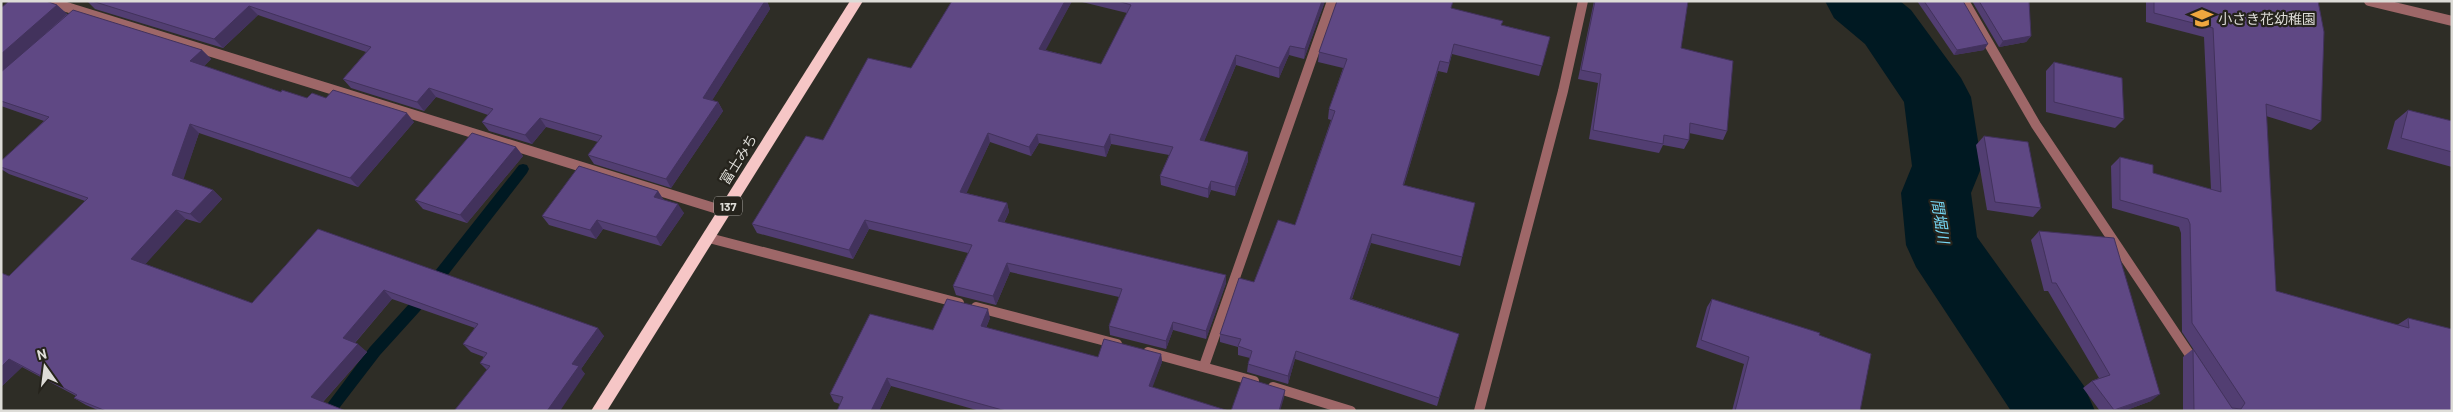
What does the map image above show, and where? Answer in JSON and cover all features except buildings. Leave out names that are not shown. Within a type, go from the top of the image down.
[{"type":"highway","name":"富士みち","points":[[598,411],[857,1]]},
{"type":"street","points":[[47,1],[724,211]]},
{"type":"street","points":[[1204,366],[1332,1]]},
{"type":"street","points":[[1479,411],[1563,91],[1583,1]]},
{"type":"street","points":[[1964,1],[2036,125],[2200,370]]},
{"type":"street","points":[[2369,1],[2452,21]]},
{"type":"street","points":[[709,238],[1204,366],[1351,411]]},
{"type":"waterway","name":"間堀川","points":[[1857,1],[1888,27],[1937,97],[1947,166],[1936,193],[1942,245],[2056,411]]},
{"type":"waterway","points":[[329,411],[375,351],[414,308],[523,169]]},
{"type":"place","name":"小さき花幼稚園","points":[[2202,18]]}]
